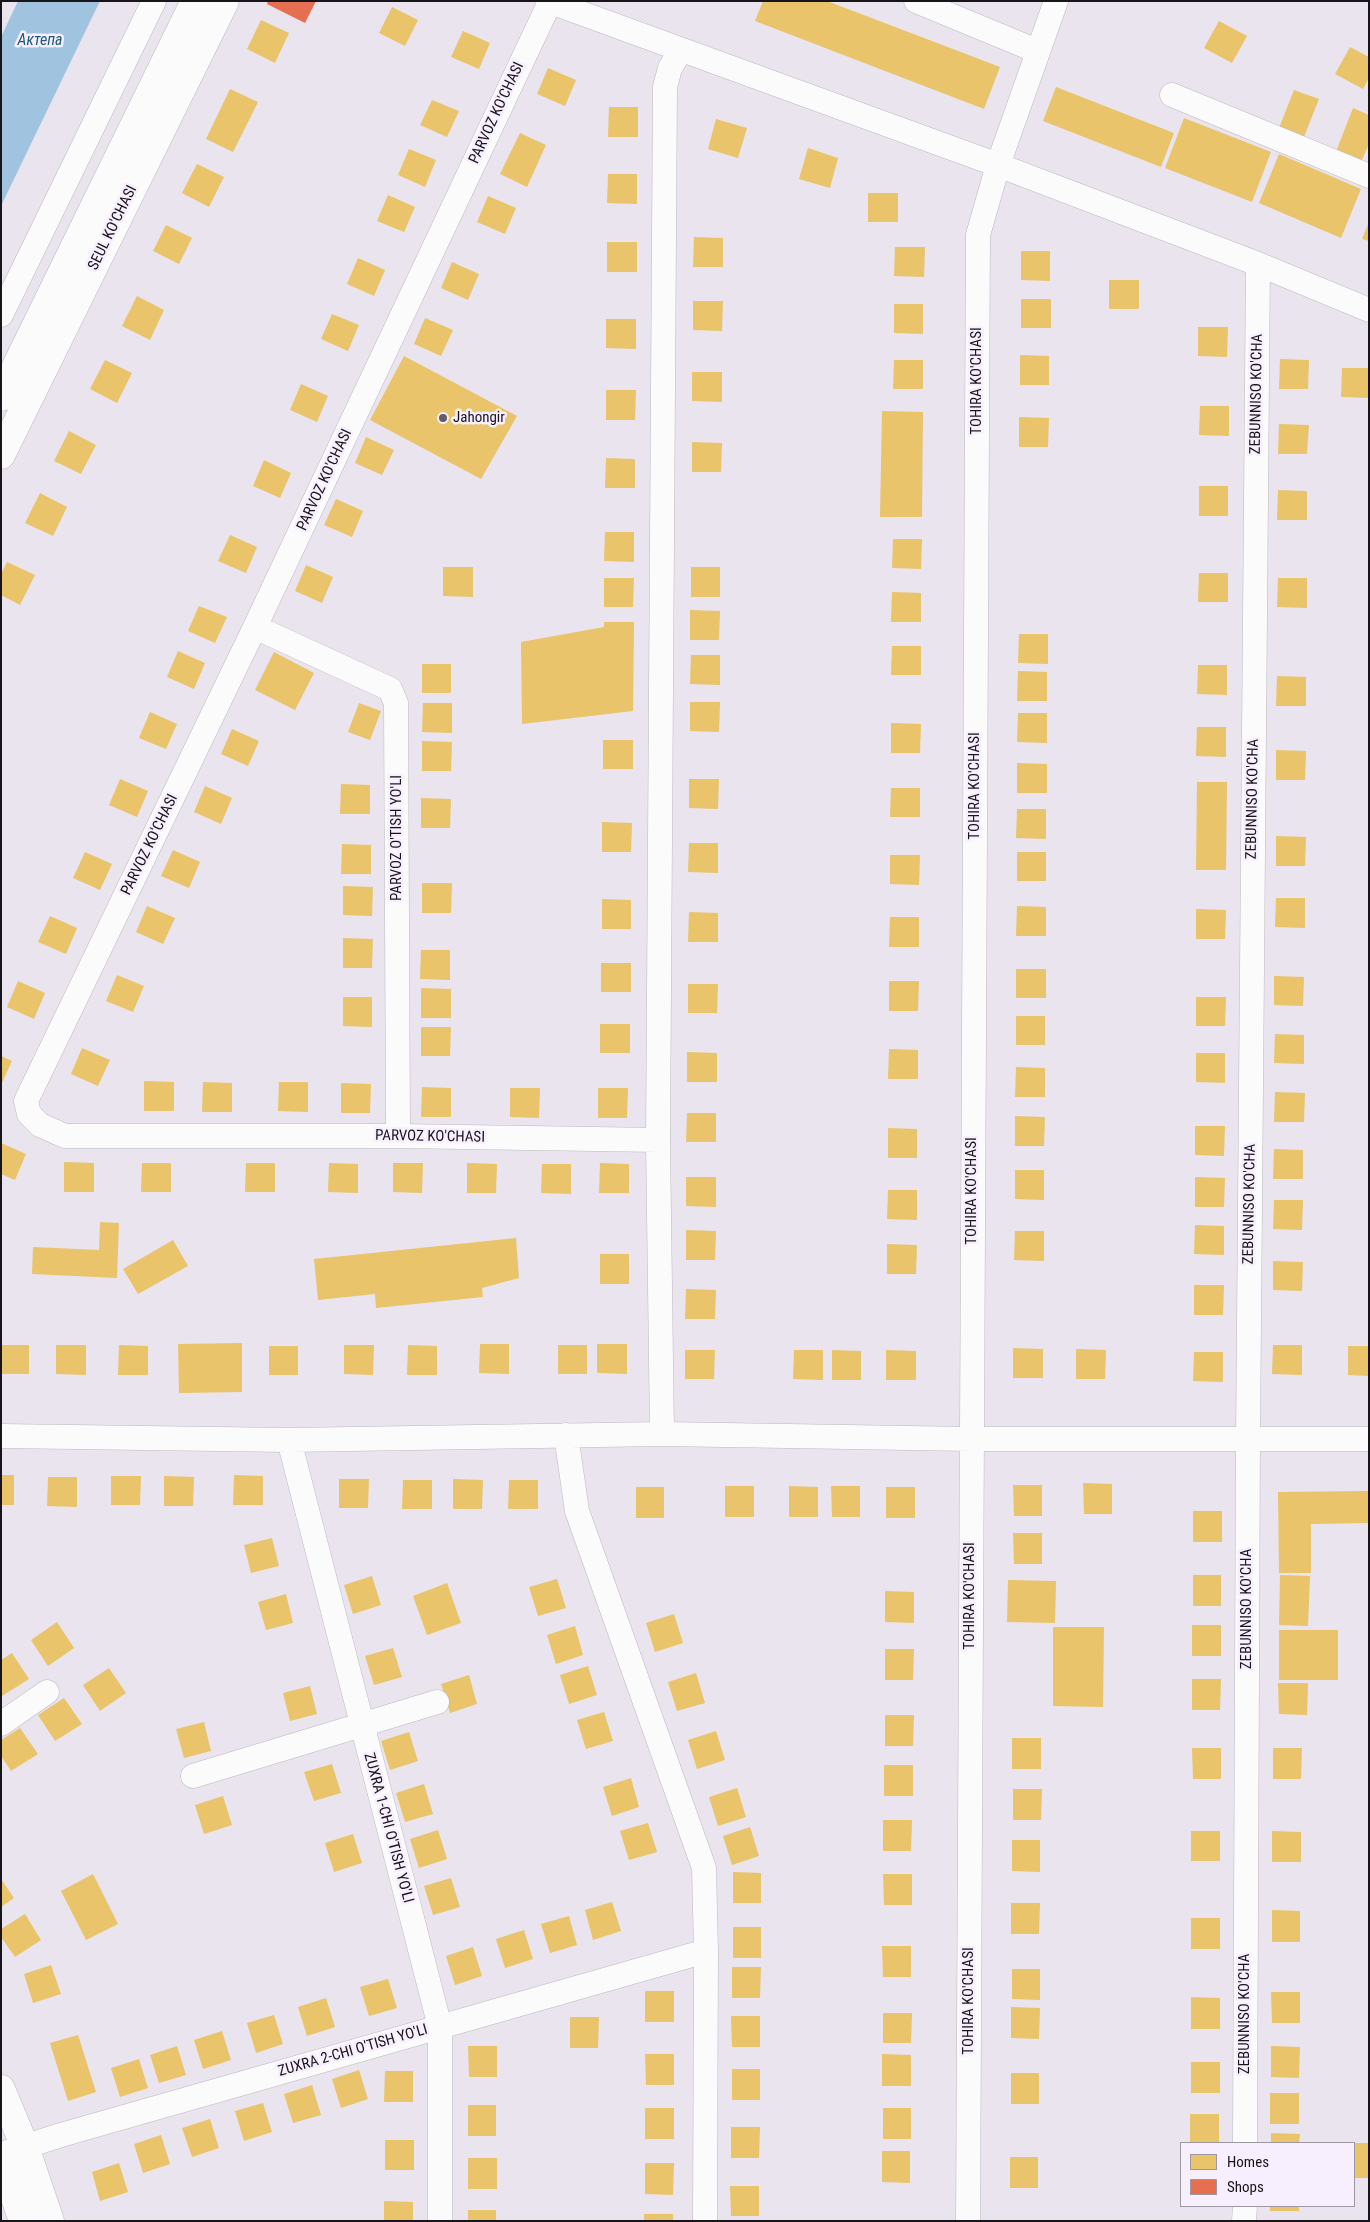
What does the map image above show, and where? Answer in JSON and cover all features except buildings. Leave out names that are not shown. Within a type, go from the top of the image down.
[{"type":"main road","name":"SEUL KO'CHASI","points":[[1,397],[195,1]]},
{"type":"main road","name":"SEUL KO'CHASI","points":[[1,455],[225,1]]},
{"type":"main road","points":[[1,2089],[9,2152],[24,2221]]},
{"type":"main road","points":[[9,2152],[50,2221]]},
{"type":"street","points":[[1,315],[154,1]]},
{"type":"street","points":[[916,1],[1037,51]]},
{"type":"street","name":"TOHIRA KO'CHASI","points":[[968,2221],[978,235],[998,165],[1056,1]]},
{"type":"street","points":[[549,2],[998,165],[1258,264],[1369,310]]},
{"type":"street","name":"PARVOZ KO'CHASI","points":[[549,2],[255,627],[26,1101],[29,1114],[40,1125],[65,1136],[398,1136],[658,1140]]},
{"type":"street","points":[[662,1434],[658,1140],[665,87],[670,68],[681,50]]},
{"type":"street","points":[[1172,95],[1369,176]]},
{"type":"street","name":"ZEBUNNISO KO'CHA","points":[[1245,2142],[1248,1439],[1258,264]]},
{"type":"street","name":"PARVOZ O'TISH YO'LI","points":[[255,627],[390,689],[396,703],[398,1136]]},
{"type":"street","points":[[1,1436],[289,1440],[662,1434],[971,1439],[1369,1439]]},
{"type":"street","points":[[566,1435],[576,1511],[704,1868],[706,1952],[705,2221]]},
{"type":"street","name":"ZUXRA 1-CHI O'TISH YO'LI","points":[[289,1440],[440,2027],[440,2221]]},
{"type":"street","points":[[1,1724],[48,1692]]},
{"type":"street","points":[[193,1776],[437,1702]]},
{"type":"street","name":"ZUXRA 2-CHI O'TISH YO'LI","points":[[9,2152],[61,2135],[706,1952]]},
{"type":"street","points":[[1244,2207],[1244,2221]]},
{"type":"water","name":"Актепа","points":[[18,1],[100,1],[1,206],[1,37]]},
{"type":"place","name":"Jahongir","points":[[443,418]]}]
